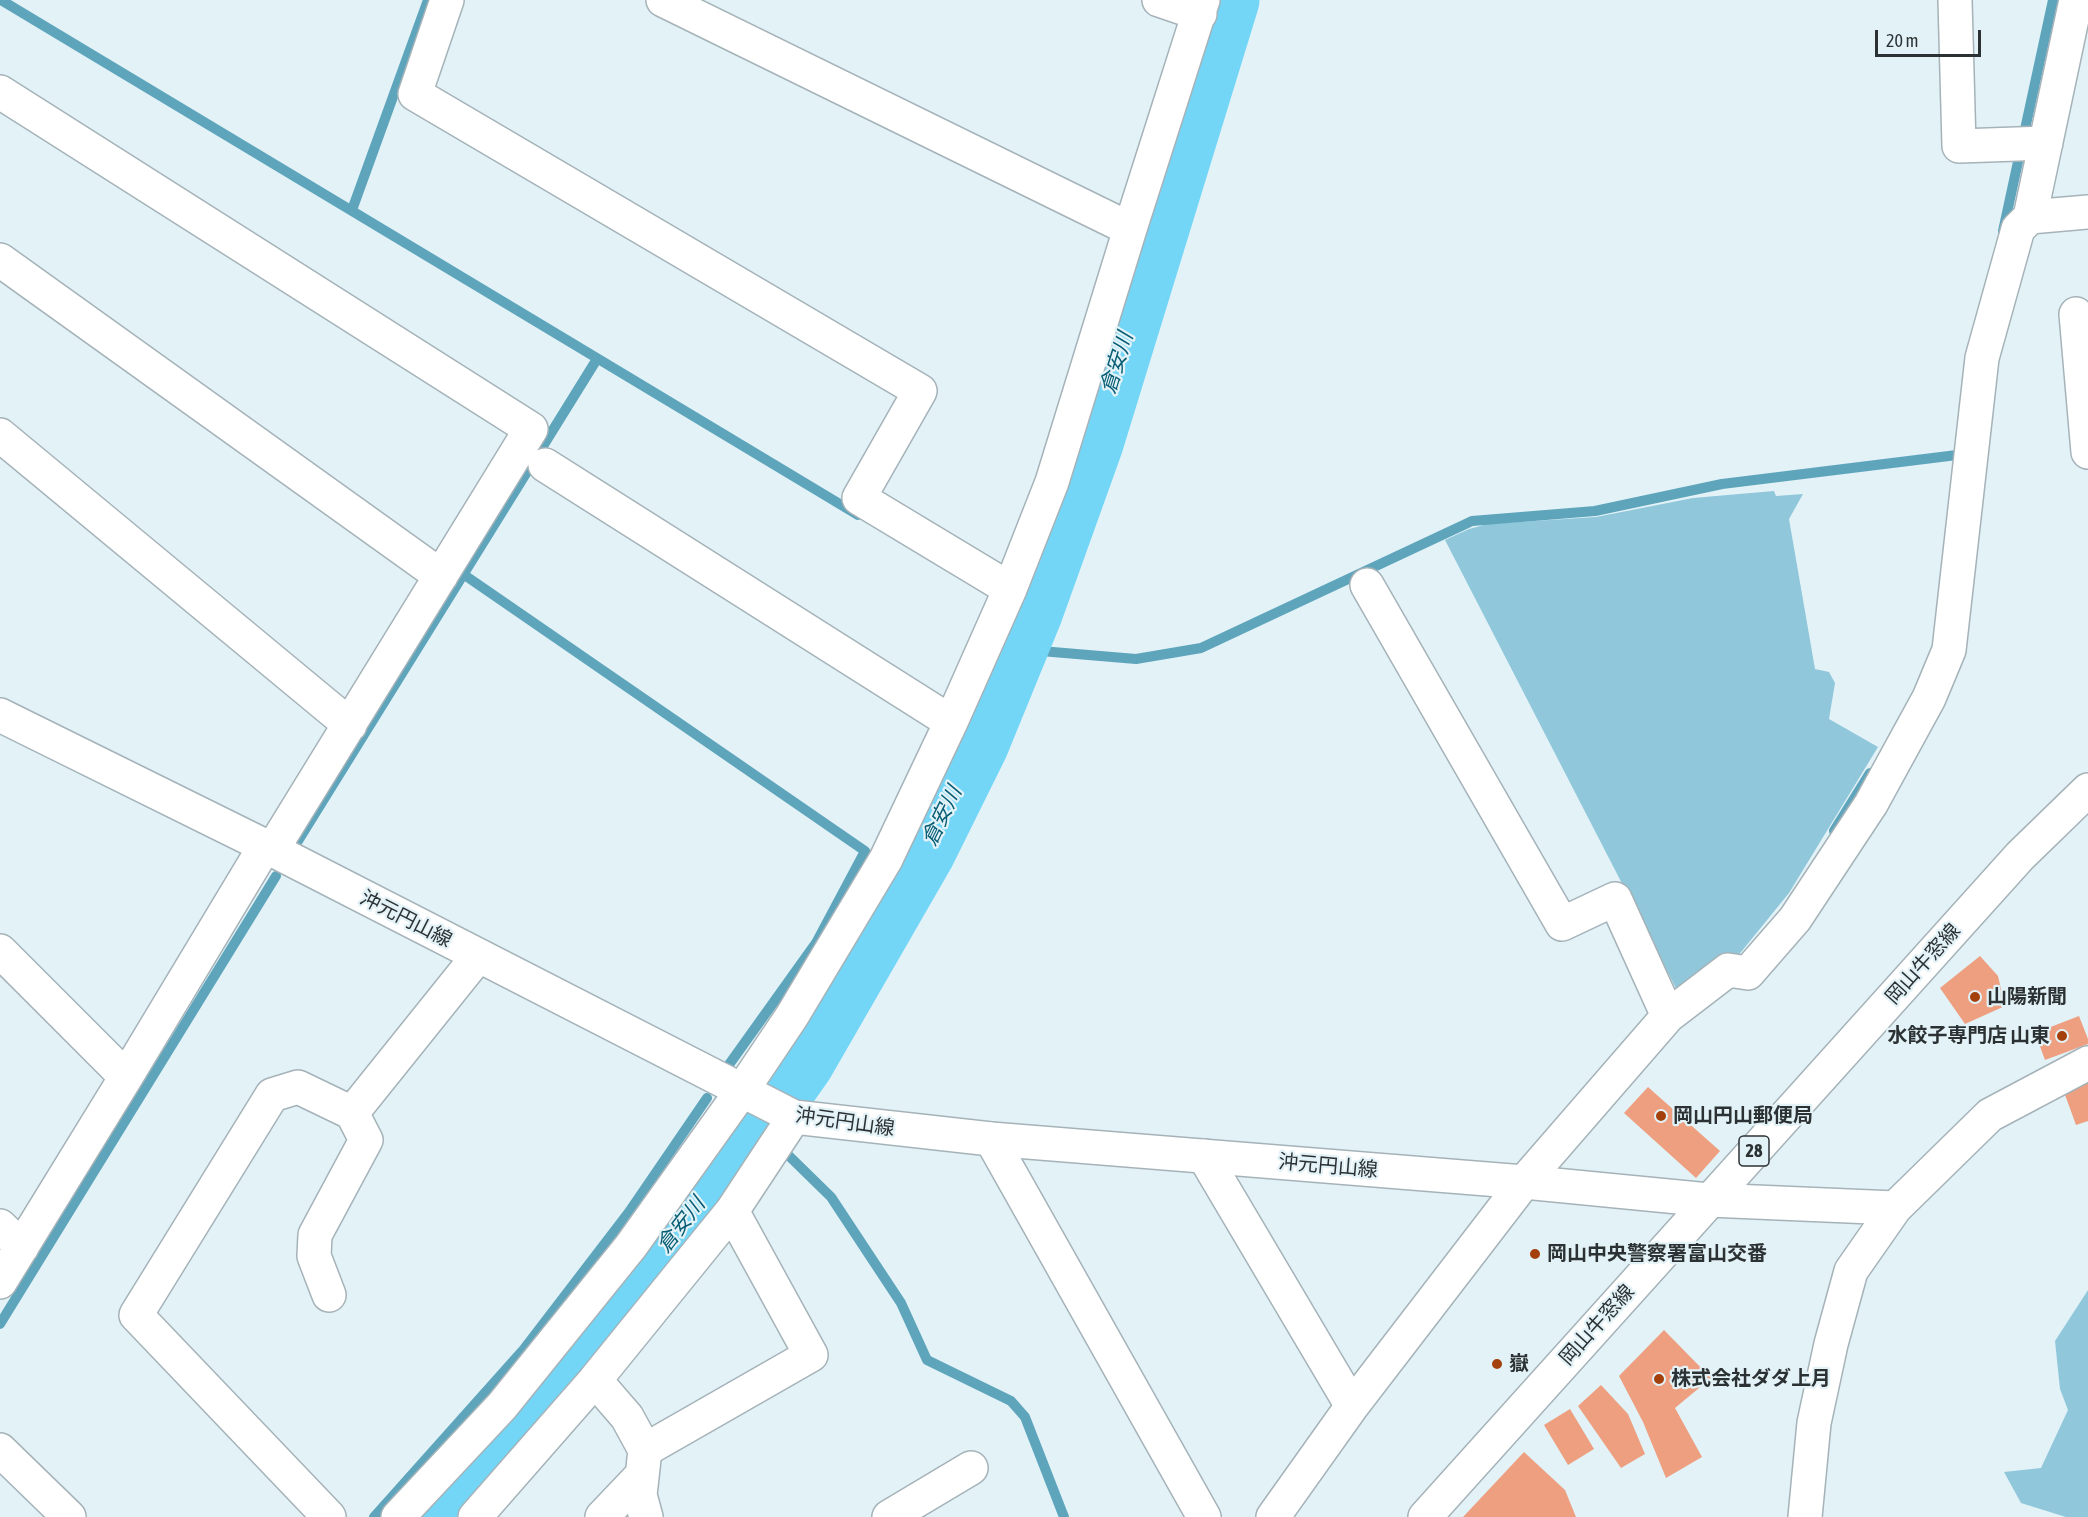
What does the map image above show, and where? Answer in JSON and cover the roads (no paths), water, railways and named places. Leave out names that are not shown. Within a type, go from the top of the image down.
[{"type":"street","points":[[447,0],[415,94],[920,392],[860,498],[1010,589]]},
{"type":"street","points":[[663,0],[1130,229]]},
{"type":"street","points":[[398,1517],[509,1397],[749,1095],[792,1016],[886,859],[951,722],[1010,589],[1055,472],[1201,7],[1159,0]]},
{"type":"street","points":[[1955,0],[1959,146],[2030,143]]},
{"type":"street","points":[[2030,218],[2030,143],[2079,6]]},
{"type":"street","points":[[0,92],[531,429],[350,725],[268,848],[126,1077],[11,1237],[0,1282]]},
{"type":"street","points":[[1273,1517],[1353,1406],[1524,1182],[1668,1016],[1728,970],[1748,973],[1795,919],[1871,804],[1929,698],[1949,650],[1982,358],[2018,229],[2030,218],[2088,212]]},
{"type":"street","points":[[0,260],[441,576]]},
{"type":"street","points":[[2076,314],[2088,452]]},
{"type":"street","points":[[0,435],[350,725]]},
{"type":"street","points":[[545,465],[951,722]]},
{"type":"street","points":[[1367,585],[1562,924],[1615,899],[1668,1016]]},
{"type":"street","name":"沖元円山線","points":[[0,715],[268,848],[790,1116],[991,1139],[1524,1182],[1709,1200],[1895,1208]]},
{"type":"street","name":"岡山牛窓線","points":[[1425,1517],[2020,856],[2088,790]]},
{"type":"street","points":[[0,951],[126,1077]]},
{"type":"street","points":[[352,1113],[478,956]]},
{"type":"street","points":[[1805,1517],[1814,1423],[1831,1344],[1851,1271],[1895,1208],[1990,1115],[2088,1062]]},
{"type":"street","points":[[329,1295],[314,1256],[315,1235],[366,1140],[352,1113],[298,1087],[272,1095],[136,1315],[329,1517]]},
{"type":"street","points":[[475,1517],[595,1380],[732,1210],[790,1116]]},
{"type":"street","points":[[991,1139],[1204,1517]]},
{"type":"street","points":[[1204,1156],[1353,1406]]},
{"type":"street","points":[[602,1517],[643,1463],[811,1354],[732,1210]]},
{"type":"street","points":[[595,1380],[627,1417],[643,1463],[640,1495],[646,1517]]},
{"type":"street","points":[[0,1450],[69,1517]]},
{"type":"street","points":[[889,1517],[971,1468]]},
{"type":"waterway","points":[[1,0],[858,515]]},
{"type":"waterway","points":[[352,210],[428,0]]},
{"type":"waterway","name":"倉安川","points":[[438,1517],[555,1384],[753,1133],[803,1062],[924,852],[977,745],[1031,613],[1092,443],[1228,0]]},
{"type":"waterway","points":[[2003,231],[2053,0]]},
{"type":"waterway","points":[[296,844],[597,359]]},
{"type":"waterway","points":[[1017,649],[1136,659],[1201,648],[1472,521],[1595,511],[1722,484],[1957,455]]},
{"type":"waterway","points":[[463,574],[865,851],[816,943],[728,1066]]},
{"type":"waterway","points":[[1017,610],[1031,613]]},
{"type":"waterway","points":[[1834,831],[1870,773]]},
{"type":"waterway","points":[[0,1324],[276,876]]},
{"type":"waterway","points":[[374,1517],[524,1349],[629,1212],[707,1098]]},
{"type":"waterway","points":[[753,1133],[762,1138]]},
{"type":"waterway","points":[[785,1152],[831,1197],[901,1303],[927,1360],[1011,1401],[1025,1417],[1064,1517]]},
{"type":"place","name":"山陽新聞","points":[[1975,997]]},
{"type":"place","name":"水餃子専門店 山東","points":[[2062,1036]]},
{"type":"place","name":"岡山円山郵便局","points":[[1661,1116]]},
{"type":"place","name":"岡山中央警察署富山交番","points":[[1535,1254]]},
{"type":"place","name":"嶽","points":[[1497,1364]]},
{"type":"place","name":"株式会社ダダ上月","points":[[1659,1379]]}]
